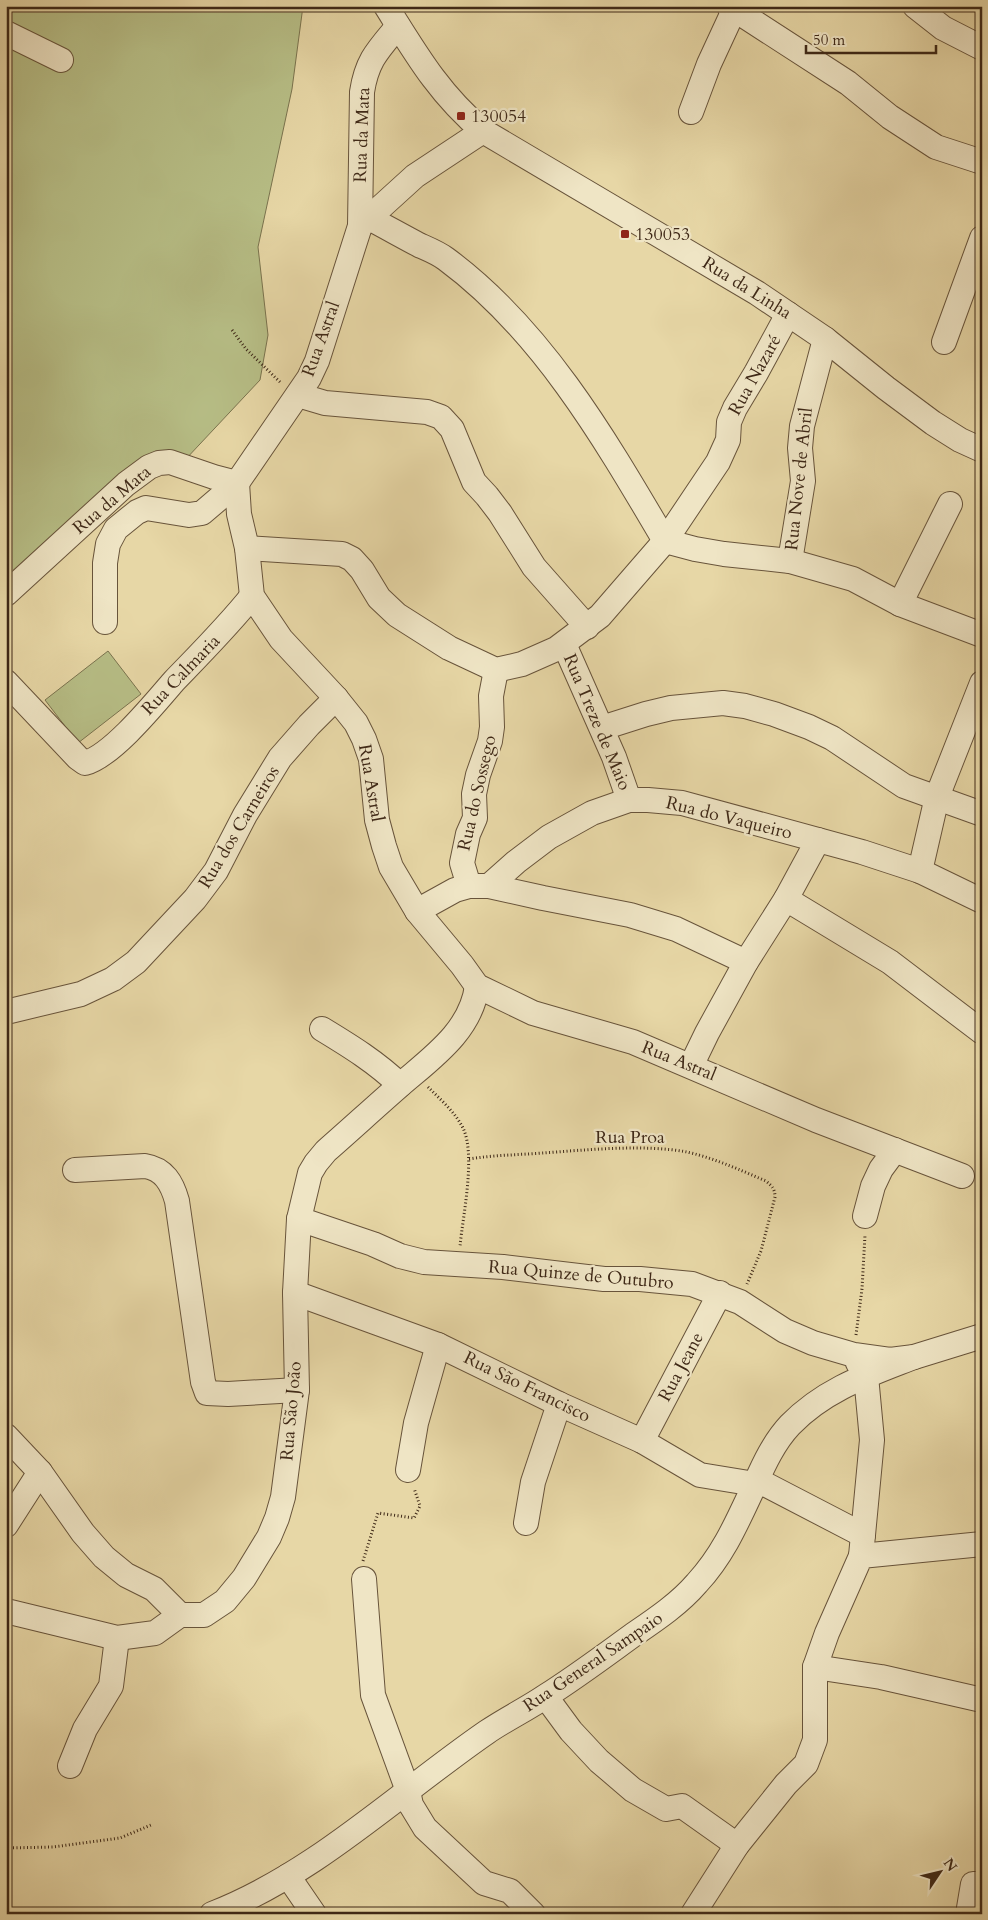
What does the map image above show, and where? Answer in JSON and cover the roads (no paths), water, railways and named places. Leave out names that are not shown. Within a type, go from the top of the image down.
[{"type":"street","points":[[915,6],[943,28],[982,48]]},
{"type":"street","points":[[691,112],[731,8],[848,83],[890,116],[936,147],[982,162]]},
{"type":"street","name":"Rua da Linha","points":[[392,16],[423,66],[434,80],[464,115],[483,131],[638,224],[721,271],[825,339],[933,423],[960,440],[982,450]]},
{"type":"street","name":"Rua da Mata","points":[[364,222],[362,92],[365,74],[372,56],[392,16]]},
{"type":"street","points":[[6,33],[61,60]]},
{"type":"street","points":[[483,131],[416,176],[364,222],[444,258],[479,286],[529,337],[580,404],[623,469],[665,540],[695,549],[724,554],[790,561],[853,580],[900,604],[982,635]]},
{"type":"street","name":"Rua Astral","points":[[364,222],[317,361],[298,395],[237,482],[239,514],[247,548],[252,596],[281,639],[336,698],[356,723],[364,738],[371,759],[377,820],[384,846],[402,888],[416,910],[462,965],[476,986],[533,1013],[633,1042],[816,1120],[962,1176]]},
{"type":"street","points":[[944,342],[982,238]]},
{"type":"street","name":"Rua Nazaré","points":[[496,670],[522,664],[556,649],[587,627],[600,616],[665,540],[718,462],[728,440],[729,422],[735,408],[756,374],[788,314]]},
{"type":"street","name":"Rua Nove de Abril","points":[[790,561],[803,481],[800,448],[802,426],[825,339]]},
{"type":"street","points":[[298,395],[325,403],[427,412],[441,417],[452,428],[474,482],[500,514],[534,568],[587,627]]},
{"type":"street","name":"Rua da Mata","points":[[6,594],[126,484],[159,462],[170,462],[214,477],[237,482]]},
{"type":"street","points":[[105,622],[108,544],[116,529],[136,512],[146,508],[197,515],[202,513],[237,482]]},
{"type":"street","points":[[900,604],[950,504]]},
{"type":"street","points":[[247,548],[342,554],[352,559],[362,570],[379,598],[397,615],[449,648],[496,670]]},
{"type":"street","name":"Rua Calmaria","points":[[6,682],[78,758],[85,763],[93,761],[107,751],[218,636],[252,596]]},
{"type":"street","name":"Rua Treze de Maio","points":[[564,644],[602,728],[622,777],[629,800]]},
{"type":"street","name":"Rua do Sossego","points":[[479,886],[462,863],[468,834],[475,818],[474,794],[478,775],[490,742],[492,727],[491,696],[496,670]]},
{"type":"street","points":[[920,871],[937,797],[958,749],[982,683]]},
{"type":"street","name":"Rua dos Carneiros","points":[[6,1012],[81,994],[113,979],[136,962],[195,899],[216,871],[245,815],[280,758],[336,698]]},
{"type":"street","points":[[602,728],[671,708],[723,703],[745,706],[809,727],[832,738],[904,786],[982,814]]},
{"type":"street","name":"Rua do Vaqueiro","points":[[479,886],[516,862],[549,837],[592,813],[629,800],[648,800],[682,803],[818,840],[920,871],[982,901]]},
{"type":"street","points":[[691,1066],[707,1032],[746,962],[786,899],[818,840]]},
{"type":"street","points":[[416,910],[445,895],[479,886],[630,915],[676,929],[746,962]]},
{"type":"street","points":[[786,899],[890,962],[982,1032]]},
{"type":"street","name":"Rua São João","points":[[180,1614],[204,1615],[225,1601],[244,1578],[269,1536],[277,1518],[283,1497],[297,1390],[296,1293],[299,1219],[310,1173],[326,1151],[444,1047],[462,1024],[473,1003],[476,986]]},
{"type":"street","points":[[322,1029],[375,1062],[408,1079]]},
{"type":"street","points":[[866,1216],[873,1186],[881,1169],[895,1150]]},
{"type":"street","points":[[75,1170],[145,1166],[155,1168],[170,1181],[177,1201],[203,1382],[207,1392],[228,1394],[297,1390]]},
{"type":"street","name":"Rua Quinze de Outubro","points":[[299,1219],[373,1244],[400,1256],[424,1262],[504,1267],[604,1279],[640,1279],[692,1284],[730,1297],[786,1331],[813,1343],[854,1355]]},
{"type":"street","name":"Rua São Francisco","points":[[296,1293],[438,1345],[559,1404],[642,1441],[700,1475],[756,1482],[862,1546]]},
{"type":"street","name":"Rua Jeane","points":[[642,1441],[730,1297]]},
{"type":"street","name":"Rua General Sampaio","points":[[212,1914],[263,1891],[329,1849],[488,1731],[546,1697],[665,1613],[697,1584],[728,1543],[777,1442],[790,1426],[828,1394],[842,1386],[914,1357],[982,1336]]},
{"type":"street","points":[[408,1470],[416,1423],[438,1345]]},
{"type":"street","points":[[693,1914],[737,1845],[786,1784],[806,1764],[815,1740],[814,1667],[862,1546],[872,1440],[866,1376],[854,1355]]},
{"type":"street","name":"Rua General Sampaio","points":[[854,1355],[890,1360],[914,1357]]},
{"type":"street","points":[[526,1523],[534,1482],[559,1404]]},
{"type":"street","points":[[6,1436],[40,1472],[83,1533],[104,1557],[126,1575],[154,1589],[180,1614],[155,1633],[117,1638],[6,1611]]},
{"type":"street","points":[[6,1525],[40,1472]]},
{"type":"street","points":[[862,1546],[982,1544]]},
{"type":"street","points":[[364,1579],[373,1695],[408,1791],[411,1805],[425,1828],[484,1883],[510,1891],[533,1914]]},
{"type":"street","points":[[70,1766],[85,1729],[111,1686],[117,1638]]},
{"type":"street","points":[[814,1667],[881,1677],[982,1700]]},
{"type":"street","points":[[546,1697],[571,1731],[592,1754],[633,1790],[666,1809],[682,1806],[737,1845]]},
{"type":"street","points":[[288,1876],[314,1914]]},
{"type":"street","points":[[968,1914],[978,1884]]},
{"type":"place","name":"130054","points":[[461,116]]},
{"type":"place","name":"130053","points":[[625,234]]}]
